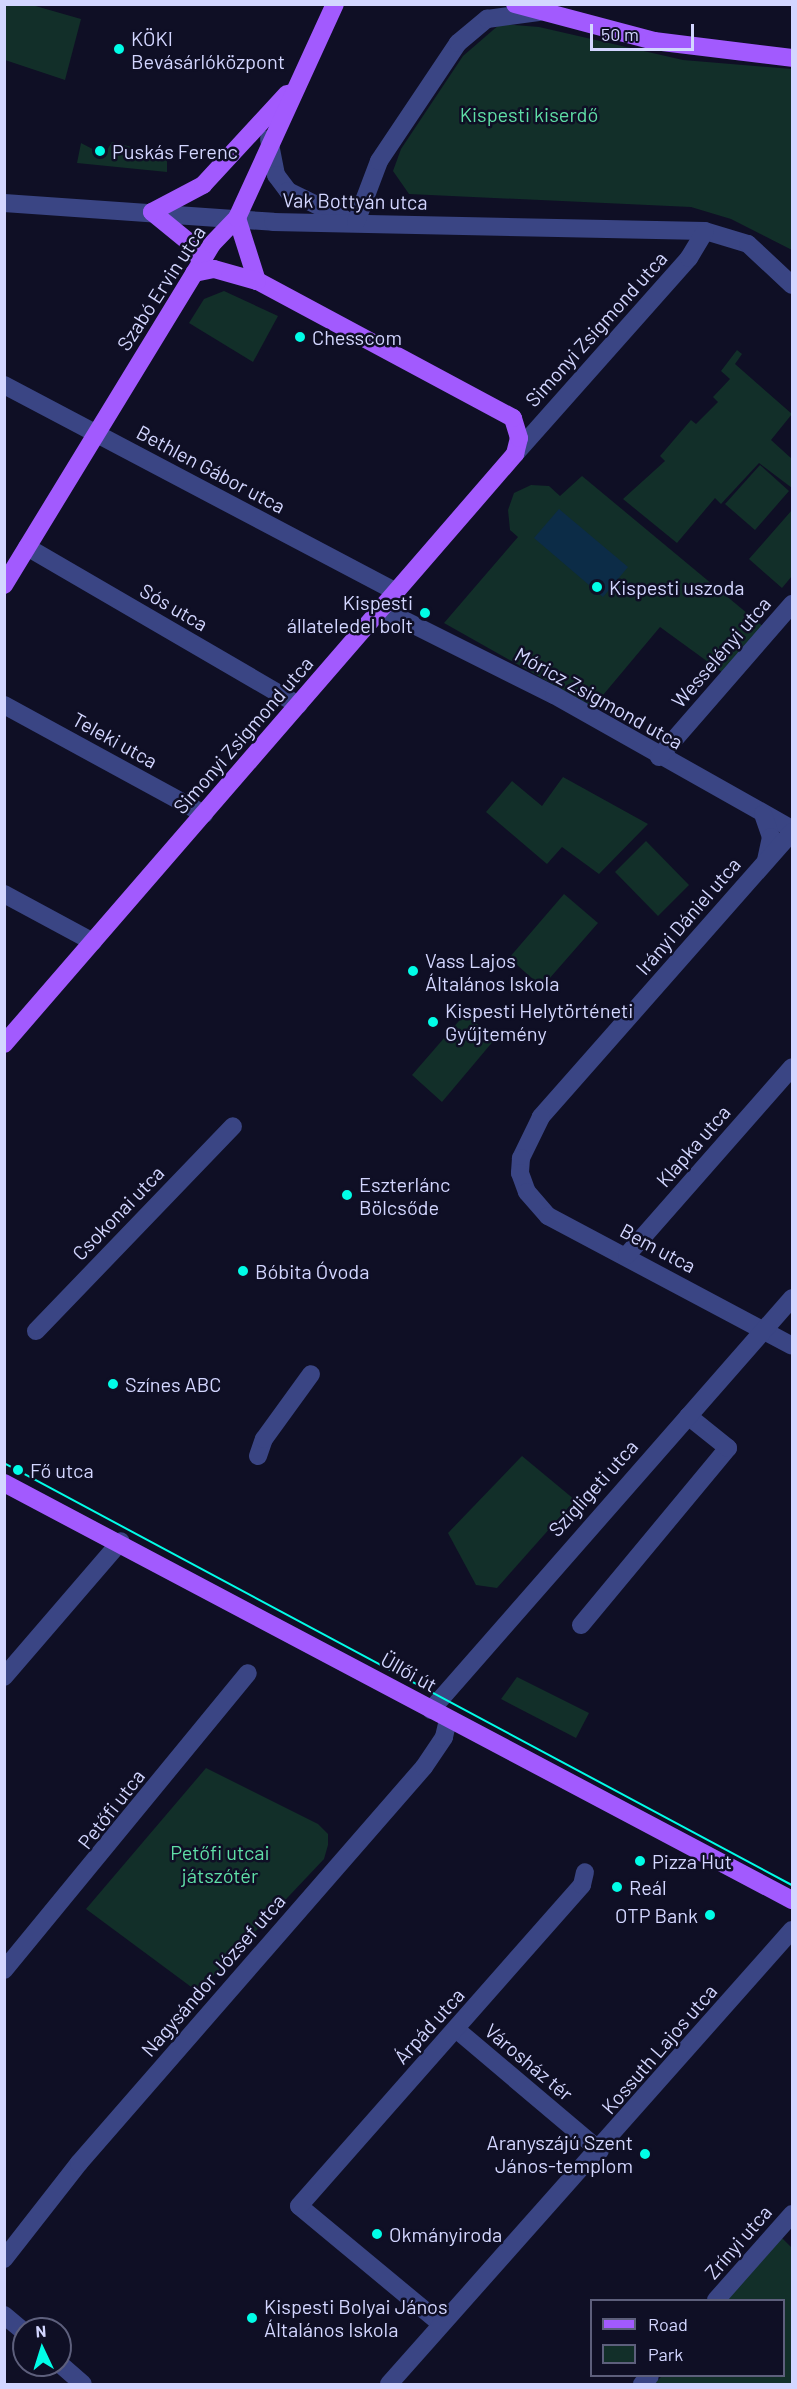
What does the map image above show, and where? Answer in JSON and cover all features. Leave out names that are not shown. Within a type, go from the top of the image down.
[{"type":"main road","name":"Szabó Ervin utca","points":[[4,585],[198,267],[237,218],[269,139],[335,4]]},
{"type":"main road","points":[[515,4],[538,12],[654,41],[792,58]]},
{"type":"main road","points":[[257,281],[198,267],[190,243],[152,212],[203,185],[296,83]]},
{"type":"main road","points":[[237,218],[257,281]]},
{"type":"main road","name":"Simonyi Zsigmond utca","points":[[4,1044],[515,454],[519,438],[513,418],[257,281]]},
{"type":"main road","name":"Üllői út","points":[[4,1483],[121,1541],[431,1710],[792,1900]]},
{"type":"street","points":[[269,139],[276,175],[288,191],[356,222],[379,161],[458,43],[487,20],[538,12]]},
{"type":"street","name":"Vak Bottyán utca","points":[[4,203],[237,218],[705,231],[748,244],[792,285]]},
{"type":"street","name":"Simonyi Zsigmond utca","points":[[515,454],[690,258],[705,231]]},
{"type":"street","name":"Bethlen Gábor utca","points":[[4,385],[396,592]]},
{"type":"street","name":"Sós utca","points":[[27,547],[298,705]]},
{"type":"street","name":"Wesselényi utca","points":[[659,757],[792,604]]},
{"type":"street","name":"Móricz Zsigmond utca","points":[[382,609],[554,695],[792,831]]},
{"type":"street","name":"Teleki utca","points":[[4,705],[204,814]]},
{"type":"street","name":"Irányi Dániel utca","points":[[763,814],[771,837],[766,860]]},
{"type":"street","name":"Irányi Dániel utca","points":[[520,1173],[521,1158],[541,1117],[792,831]]},
{"type":"street","points":[[4,894],[93,942]]},
{"type":"street","name":"Klapka utca","points":[[627,1256],[792,1067]]},
{"type":"street","name":"Csokonai utca","points":[[36,1331],[233,1126]]},
{"type":"street","name":"Bem utca","points":[[520,1173],[541,1210],[792,1346]]},
{"type":"street","name":"Szigligeti utca","points":[[431,1710],[792,1298]]},
{"type":"street","points":[[258,1456],[264,1439],[311,1374]]},
{"type":"street","points":[[581,1625],[728,1448],[688,1416]]},
{"type":"street","points":[[4,1677],[121,1541]]},
{"type":"street","name":"Petőfi utca","points":[[4,1970],[248,1673]]},
{"type":"street","name":"Nagysándor József utca","points":[[4,2259],[79,2163],[424,1767],[444,1737],[448,1719]]},
{"type":"street","name":"Árpád utca","points":[[440,2323],[299,2206],[457,2030],[582,1885],[585,1872]]},
{"type":"street","name":"Kossuth Lajos utca","points":[[389,2385],[440,2323],[600,2151],[792,1930]]},
{"type":"street","name":"Városház tér","points":[[457,2030],[600,2151]]},
{"type":"street","name":"Zrínyi utca","points":[[718,2299],[792,2214]]},
{"type":"green space","points":[[5,4],[32,5],[81,19],[65,80],[5,60]]},
{"type":"green space","name":"Kispesti kiserdő","points":[[500,24],[539,27],[683,60],[792,69],[792,250],[731,219],[691,207],[409,194],[393,171],[401,149],[463,56]]},
{"type":"green space","points":[[112,142],[167,156],[167,172],[77,163],[81,143],[104,155]]},
{"type":"green space","points":[[224,291],[278,316],[253,362],[189,323],[204,299]]},
{"type":"green space","points":[[737,350],[742,354],[735,364],[792,414],[771,440],[792,459],[792,488],[759,463],[721,504],[715,498],[677,543],[623,499],[665,461],[660,456],[691,420],[696,424],[718,402],[713,397],[730,379],[721,371]]},
{"type":"green space","points":[[760,465],[789,491],[755,530],[725,504]]},
{"type":"green space","name":"Kispesti uszoda","points":[[582,476],[765,628],[726,675],[660,627],[593,707],[444,623],[518,537],[510,530],[508,510],[514,493],[531,485],[549,486],[560,496]]},
{"type":"green space","points":[[792,510],[792,576],[782,588],[749,559]]},
{"type":"green space","points":[[563,777],[648,824],[599,874],[562,847],[547,864],[486,812],[512,781],[542,806]]},
{"type":"green space","points":[[646,841],[689,885],[658,916],[615,872]]},
{"type":"green space","points":[[564,894],[598,923],[542,987],[509,958]]},
{"type":"green space","points":[[465,1014],[495,1039],[442,1102],[412,1075]]},
{"type":"green space","points":[[522,1456],[575,1500],[497,1588],[476,1585],[448,1533]]},
{"type":"green space","points":[[517,1677],[589,1713],[576,1738],[501,1699]]},
{"type":"green space","name":"Petőfi utcai játszótér","points":[[206,1768],[318,1824],[328,1834],[328,1845],[324,1859],[198,1992],[86,1909]]},
{"type":"green space","points":[[782,2238],[792,2248],[792,2384],[654,2384],[661,2377],[785,2377],[785,2299],[728,2299]]},
{"type":"water","points":[[559,509],[628,567],[603,597],[534,538]]},
{"type":"tram line","points":[[4,1463],[792,1885]]},
{"type":"place","name":"KÖKI Bevásárlóközpont","points":[[119,49]]},
{"type":"place","name":"Puskás Ferenc","points":[[100,151]]},
{"type":"place","name":"Chesscom","points":[[300,337]]},
{"type":"place","name":"Kispesti uszoda","points":[[597,587]]},
{"type":"place","name":"Kispesti állateledel bolt","points":[[425,613]]},
{"type":"place","name":"Vass Lajos Általános Iskola","points":[[413,971]]},
{"type":"place","name":"Kispesti Helytörténeti Gyűjtemény","points":[[433,1022]]},
{"type":"place","name":"Eszterlánc Bölcsőde","points":[[347,1195]]},
{"type":"place","name":"Bóbita Óvoda","points":[[243,1271]]},
{"type":"place","name":"Színes ABC","points":[[113,1384]]},
{"type":"place","name":"Fő utca","points":[[18,1470]]},
{"type":"place","name":"Pizza Hut","points":[[640,1861]]},
{"type":"place","name":"Reál","points":[[617,1887]]},
{"type":"place","name":"OTP Bank","points":[[710,1915]]},
{"type":"place","name":"Aranyszájú Szent János-templom","points":[[645,2154]]},
{"type":"place","name":"Okmányiroda","points":[[377,2234]]},
{"type":"place","name":"Kispesti Bolyai János Általános Iskola","points":[[252,2318]]}]
